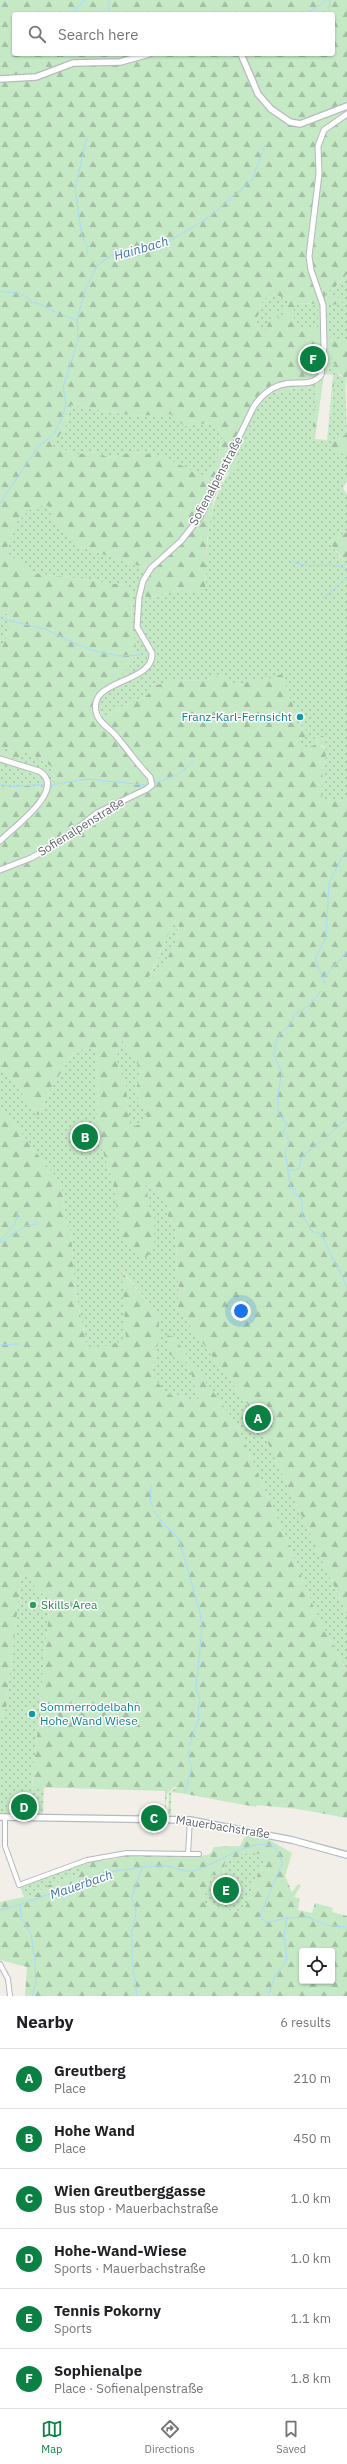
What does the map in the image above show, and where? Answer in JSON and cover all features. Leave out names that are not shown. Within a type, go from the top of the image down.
[{"type":"main road","points":[[0,79],[36,77],[73,63],[120,62],[142,56]]},
{"type":"main road","points":[[242,56],[258,94],[271,109],[290,122],[302,123],[347,106]]},
{"type":"main road","name":"Mauerbachstraße","points":[[3,1817],[190,1820],[286,1838],[347,1856]]},
{"type":"street","name":"Sofienalpenstraße","points":[[0,870],[22,862],[60,842],[97,813],[147,789],[152,785],[150,777],[118,737],[100,721],[96,711],[96,702],[103,691],[141,671],[151,662],[152,653],[139,633],[136,623],[143,581],[151,568],[181,541],[200,517],[254,406],[273,388],[289,383],[314,381],[321,375],[324,346],[322,300],[311,270],[309,256],[319,174],[318,146],[324,130],[347,114]]},
{"type":"street","points":[[0,759],[39,771],[44,774],[47,782],[43,797],[29,816],[0,841]]},
{"type":"street","points":[[3,1817],[5,1846],[19,1885],[86,1860],[141,1852],[199,1854]]},
{"type":"street","points":[[188,1854],[190,1820]]},
{"type":"street","points":[[0,1964],[8,1979],[10,1996]]},
{"type":"green space","points":[[0,0],[347,0],[347,274],[335,287],[326,292],[325,297],[344,298],[341,304],[328,305],[328,323],[325,326],[326,333],[334,342],[347,339],[347,388],[345,378],[336,371],[335,364],[328,364],[329,372],[335,376],[327,441],[311,440],[318,384],[268,394],[256,407],[235,453],[238,462],[234,471],[227,473],[214,498],[207,540],[205,593],[179,590],[148,598],[137,591],[146,568],[74,545],[56,524],[48,506],[33,507],[15,524],[6,552],[33,573],[125,585],[132,593],[131,621],[136,648],[135,658],[102,696],[99,703],[99,712],[103,721],[119,708],[145,697],[156,685],[176,680],[204,681],[223,674],[235,685],[241,685],[253,679],[268,679],[282,674],[294,709],[295,721],[306,729],[305,737],[301,741],[301,750],[318,744],[315,734],[323,736],[327,741],[321,746],[327,751],[322,771],[323,785],[318,791],[324,799],[347,801],[347,1614],[254,1413],[177,1308],[179,1295],[175,1227],[168,1216],[168,1202],[146,1180],[149,1212],[154,1217],[154,1249],[145,1258],[121,1239],[113,1181],[98,1137],[97,1048],[75,1051],[52,1086],[38,1116],[0,1063],[0,785],[10,789],[31,785],[42,790],[50,788],[56,779],[52,773],[51,766],[24,750],[18,758],[8,759],[0,756],[0,752],[5,755],[14,752],[0,745],[0,652],[6,638],[9,614],[0,614]],"holes":[[[271,293],[289,300],[282,319],[278,319],[277,312],[273,311],[266,330],[255,327],[261,303]],[[294,303],[318,304],[318,329],[299,330],[297,324],[294,324]],[[324,374],[333,375],[327,440],[315,439]],[[70,405],[136,416],[170,414],[184,426],[209,423],[223,434],[218,458],[204,477],[170,460],[147,453],[135,452],[110,458],[96,452],[78,454],[52,446],[66,426]],[[175,920],[178,925],[178,932],[172,950],[153,979],[149,977]],[[123,1038],[128,1052],[136,1061],[141,1071],[137,1086],[138,1098],[146,1109],[147,1121],[135,1126],[130,1123],[125,1081],[118,1067],[117,1056]]]},
{"type":"green space","points":[[347,274],[347,339],[334,342],[325,333],[328,305],[344,298],[324,298],[326,292],[335,287]]},
{"type":"green space","points":[[271,293],[289,300],[282,319],[278,319],[266,331],[255,327],[261,303]]},
{"type":"green space","points":[[294,303],[318,304],[318,329],[299,330],[294,324]]},
{"type":"green space","points":[[328,364],[335,364],[339,375],[345,378],[347,434],[331,441],[343,454],[347,451],[347,480],[343,488],[347,495],[347,532],[329,542],[342,559],[347,561],[347,801],[323,799],[318,790],[323,785],[322,771],[327,752],[315,734],[318,745],[301,750],[294,709],[268,679],[259,679],[241,685],[235,685],[223,674],[204,681],[176,680],[156,685],[145,697],[119,708],[103,721],[98,705],[101,696],[136,653],[131,622],[132,593],[125,585],[33,573],[6,552],[15,524],[33,507],[48,505],[56,524],[74,545],[146,568],[137,591],[148,598],[179,590],[205,593],[207,541],[213,507],[227,476],[238,462],[235,453],[256,407],[268,394],[318,384],[311,440],[327,441],[335,376],[329,372]]},
{"type":"green space","points":[[70,405],[136,416],[171,414],[184,426],[209,423],[223,434],[218,458],[204,477],[170,460],[147,453],[135,452],[110,458],[96,452],[78,454],[51,446],[66,426]]},
{"type":"green space","points":[[347,434],[347,451],[343,454],[330,446],[331,441]]},
{"type":"green space","points":[[347,532],[347,561],[343,559],[329,542]]},
{"type":"green space","points":[[0,614],[9,614],[6,638],[0,652]]},
{"type":"green space","points":[[0,745],[15,753],[5,755],[0,752]]},
{"type":"green space","points":[[24,750],[51,766],[52,773],[56,779],[50,788],[42,790],[31,785],[10,789],[0,785],[0,756],[8,759]]},
{"type":"green space","points":[[175,920],[177,921],[178,929],[175,944],[167,959],[153,979],[149,978]]},
{"type":"green space","points":[[123,1038],[128,1052],[136,1061],[141,1071],[137,1086],[138,1098],[146,1109],[148,1121],[135,1126],[130,1124],[125,1081],[118,1067],[116,1056]]},
{"type":"green space","points":[[97,1048],[98,1137],[113,1181],[118,1205],[154,1249],[154,1217],[149,1212],[145,1179],[169,1202],[168,1216],[175,1227],[179,1295],[177,1308],[254,1413],[347,1614],[347,1671],[318,1618],[293,1555],[237,1425],[173,1337],[167,1335],[188,1361],[199,1401],[167,1394],[152,1375],[159,1338],[159,1315],[123,1272],[126,1341],[88,1351],[75,1290],[71,1233],[66,1218],[61,1184],[0,1106],[0,1063],[38,1116],[52,1086],[75,1051]]},
{"type":"green space","points":[[0,1106],[61,1184],[66,1218],[71,1233],[75,1290],[88,1351],[126,1340],[122,1272],[159,1315],[159,1338],[152,1375],[167,1394],[199,1401],[188,1362],[179,1362],[170,1354],[167,1335],[174,1337],[237,1425],[293,1555],[318,1618],[347,1671],[347,1818],[298,1809],[257,1805],[256,1807],[180,1793],[176,1787],[171,1787],[165,1791],[32,1787],[50,1599],[37,1590],[27,1573],[21,1578],[6,1708],[0,1721]]},
{"type":"green space","points":[[27,1573],[37,1590],[50,1599],[32,1786],[44,1787],[43,1814],[0,1813],[0,1721],[6,1708],[21,1578]]},
{"type":"green space","points":[[171,1787],[174,1787],[167,1794],[165,1815],[165,1791]]},
{"type":"green space","points":[[177,1787],[180,1793],[171,1792],[171,1814],[168,1814],[169,1793]]},
{"type":"green space","points":[[246,1834],[266,1838],[292,1853],[285,1876],[292,1892],[298,1884],[301,1885],[294,1897],[300,1898],[298,1910],[312,1913],[315,1903],[333,1908],[332,1912],[347,1916],[347,1996],[25,1996],[27,1967],[0,1960],[0,1902],[24,1897],[30,1898],[49,1885],[80,1874],[81,1866],[86,1861],[99,1859],[104,1861],[131,1855],[201,1856],[210,1854],[214,1847],[240,1846]],"holes":[[[251,1852],[263,1855],[263,1865],[253,1884],[246,1906],[237,1912],[202,1902],[212,1875],[223,1876],[225,1862]]]},
{"type":"green space","points":[[295,1837],[343,1850],[342,1852]]},
{"type":"green space","points":[[251,1851],[263,1855],[263,1865],[253,1884],[246,1906],[237,1912],[202,1902],[212,1875],[223,1876],[225,1862]]},
{"type":"green space","points":[[86,1861],[80,1874],[49,1885],[30,1898],[24,1897],[20,1887]]},
{"type":"green space","points":[[213,1878],[244,1883],[240,1902],[209,1896]]},
{"type":"waterway","points":[[73,12],[85,0]]},
{"type":"waterway","points":[[109,0],[109,12]]},
{"type":"waterway","points":[[309,12],[327,0]]},
{"type":"waterway","points":[[329,12],[330,0]]},
{"type":"waterway","points":[[87,137],[75,189],[82,237],[88,247],[87,254]]},
{"type":"waterway","name":"Hainbach","points":[[0,503],[38,447],[54,434],[62,417],[66,405],[63,387],[78,341],[77,320],[85,290],[97,266],[112,255],[144,245],[171,240],[208,218],[252,180],[265,145]]},
{"type":"waterway","name":"Hainbach","points":[[93,262],[96,266]]},
{"type":"waterway","points":[[0,291],[21,294],[28,298],[31,302],[40,304],[59,314]]},
{"type":"waterway","points":[[63,315],[77,320]]},
{"type":"waterway","points":[[293,561],[305,565],[334,565],[347,569]]},
{"type":"waterway","points":[[323,598],[347,578]]},
{"type":"waterway","points":[[0,618],[45,629],[78,645],[99,652],[121,656],[142,655]]},
{"type":"waterway","points":[[156,783],[177,775],[193,762]]},
{"type":"waterway","points":[[50,785],[88,779],[145,785]]},
{"type":"waterway","points":[[0,784],[6,786],[43,785]]},
{"type":"waterway","points":[[325,984],[315,959],[326,937],[329,883],[343,855]]},
{"type":"waterway","points":[[324,977],[347,952]]},
{"type":"waterway","points":[[321,991],[308,1006],[294,1015],[291,1024],[279,1035],[274,1049],[274,1055],[282,1073],[278,1092],[278,1113],[287,1124],[283,1132],[290,1142],[285,1151],[291,1189],[302,1200],[302,1215],[313,1232],[322,1234],[327,1248],[347,1288]]},
{"type":"waterway","points":[[325,1138],[347,1119]]},
{"type":"waterway","points":[[288,1170],[296,1170],[300,1165],[301,1158],[318,1143]]},
{"type":"waterway","points":[[0,1241],[15,1224],[18,1211]]},
{"type":"waterway","points":[[0,1243],[25,1226],[37,1224]]},
{"type":"waterway","points":[[0,1345],[18,1344]]},
{"type":"waterway","points":[[151,1486],[150,1500],[153,1507]]},
{"type":"waterway","points":[[154,1511],[162,1522],[179,1539],[200,1613],[202,1629],[196,1688],[200,1700],[198,1709],[199,1718],[189,1746]]},
{"type":"waterway","points":[[185,1793],[192,1767],[189,1761],[189,1749]]},
{"type":"waterway","name":"Mauerbach","points":[[0,1910],[29,1902],[86,1879],[115,1871],[161,1866],[193,1871],[203,1868],[244,1849],[257,1845],[269,1845],[277,1851],[282,1864],[260,1916],[266,1923],[287,1918],[308,1917],[325,1925],[347,1927]]},
{"type":"waterway","points":[[137,1996],[132,1960],[132,1932],[136,1912],[132,1897],[142,1868]]},
{"type":"waterway","points":[[20,1906],[21,1917],[31,1934],[35,1960],[36,1983],[32,1996]]},
{"type":"waterway","points":[[268,1996],[275,1976],[287,1960],[284,1936],[287,1918]]},
{"type":"place","name":"Sophienalpe","points":[[313,359]]},
{"type":"place","name":"Franz-Karl-Fernsicht","points":[[300,717]]},
{"type":"place","name":"Hohe Wand","points":[[85,1137]]},
{"type":"place","name":"Greutberg","points":[[258,1418]]},
{"type":"place","name":"Skills Area","points":[[33,1605]]},
{"type":"place","name":"Sommerrodelbahn Hohe Wand Wiese","points":[[32,1714]]},
{"type":"place","name":"Hohe-Wand-Wiese","points":[[24,1807]]},
{"type":"place","name":"Wien Greutberggasse","points":[[154,1818]]},
{"type":"place","name":"Tennis Pokorny","points":[[226,1890]]}]
